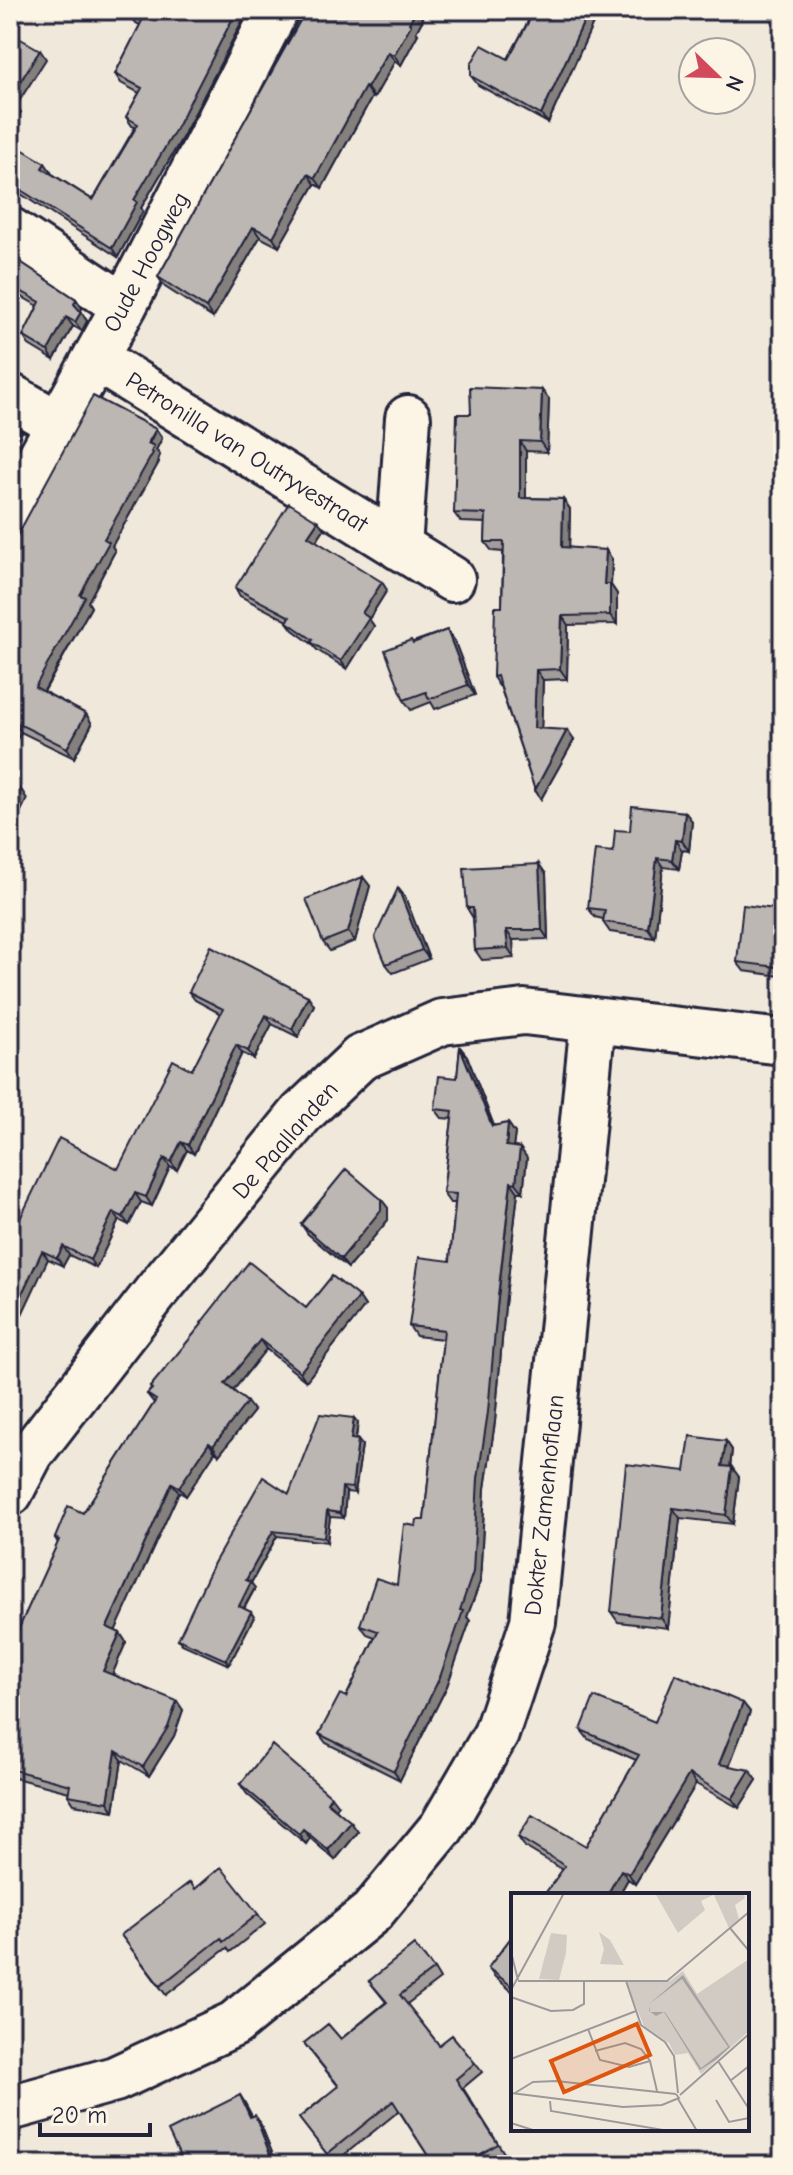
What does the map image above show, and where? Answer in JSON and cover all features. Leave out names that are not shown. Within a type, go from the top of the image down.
[{"type":"street","name":"Oude Hoogweg","points":[[10,512],[124,306],[276,10]]},
{"type":"street","points":[[10,230],[124,306]]},
{"type":"street","name":"Petronilla van Outryvestraat","points":[[95,358],[452,579]]},
{"type":"street","points":[[10,396],[57,423]]},
{"type":"street","name":"Petronilla van Outryvestraat","points":[[399,547],[408,418]]},
{"type":"street","name":"De Paallanden","points":[[10,1493],[31,1453],[166,1280],[301,1114],[360,1058],[442,1022],[524,1012],[783,1042]]},
{"type":"street","name":"Dokter Zamenhoflaan","points":[[10,2108],[115,2079],[234,2024],[372,1912],[442,1827],[496,1734],[533,1622],[593,1020]]},
{"type":"building","points":[[133,10],[237,10],[176,129],[134,200],[137,202],[112,248],[10,183],[10,142],[45,163],[42,168],[93,200],[138,124],[126,117],[142,88],[115,74],[142,21],[130,14]]},
{"type":"building","points":[[306,10],[416,10],[394,55],[388,52],[365,87],[315,178],[308,174],[273,237],[253,227],[206,308],[158,277]]},
{"type":"building","points":[[535,10],[589,10],[541,115],[471,76],[471,64],[482,45],[508,59]]},
{"type":"building","points":[[10,33],[40,50],[10,98]]},
{"type":"building","points":[[10,255],[76,299],[74,304],[81,312],[75,322],[66,317],[48,351],[23,336],[40,302],[10,285]]},
{"type":"building","points":[[470,387],[542,390],[540,442],[520,441],[520,498],[563,499],[562,547],[606,550],[604,584],[610,584],[610,615],[562,616],[560,669],[536,670],[534,728],[567,730],[535,790],[497,676],[493,677],[495,607],[502,607],[504,542],[485,542],[486,514],[454,513],[457,414],[471,414]]},
{"type":"building","points":[[93,396],[156,429],[148,443],[154,446],[153,453],[104,539],[109,542],[80,595],[85,597],[35,687],[86,714],[67,748],[15,722],[10,730],[10,549]]},
{"type":"building","points":[[289,503],[318,521],[308,536],[382,582],[362,613],[369,618],[341,661],[287,622],[290,617],[235,588]]},
{"type":"building","points":[[447,630],[468,685],[429,699],[426,692],[404,700],[385,650]]},
{"type":"building","points":[[10,784],[21,789],[10,810]]},
{"type":"building","points":[[632,806],[685,812],[682,841],[675,840],[672,860],[657,858],[648,928],[603,922],[605,910],[588,908],[595,850],[613,852],[615,830],[630,831]]},
{"type":"building","points":[[539,864],[542,930],[506,930],[508,948],[475,950],[473,908],[467,908],[464,868]]},
{"type":"building","points":[[363,877],[348,932],[323,942],[306,899]]},
{"type":"building","points":[[398,888],[422,950],[386,964],[375,937]]},
{"type":"building","points":[[743,905],[783,910],[783,972],[777,971],[777,967],[737,962]]},
{"type":"building","points":[[211,946],[308,996],[292,1029],[266,1015],[248,1051],[236,1045],[188,1145],[181,1142],[171,1162],[164,1158],[146,1197],[135,1193],[123,1217],[113,1212],[90,1260],[63,1246],[57,1258],[42,1251],[10,1319],[10,1219],[18,1223],[59,1138],[118,1169],[173,1060],[192,1070],[223,1009],[189,992]]},
{"type":"building","points":[[460,1047],[492,1126],[508,1123],[506,1146],[520,1148],[516,1183],[511,1182],[498,1296],[488,1412],[478,1478],[473,1572],[440,1677],[394,1771],[319,1734],[340,1694],[346,1697],[378,1631],[360,1625],[376,1578],[397,1585],[404,1524],[416,1526],[417,1520],[424,1520],[444,1330],[409,1326],[419,1257],[450,1261],[456,1194],[443,1193],[453,1111],[435,1109],[439,1076],[457,1078]]},
{"type":"building","points":[[346,1169],[381,1199],[381,1210],[341,1259],[301,1224]]},
{"type":"building","points":[[249,1262],[306,1308],[332,1276],[359,1297],[300,1372],[260,1340],[225,1384],[247,1402],[213,1446],[209,1443],[179,1487],[172,1483],[107,1627],[120,1633],[103,1671],[177,1701],[168,1727],[143,1767],[116,1751],[108,1802],[68,1795],[70,1785],[10,1769],[10,1648],[59,1540],[55,1538],[68,1506],[83,1513],[156,1400],[147,1394],[152,1389],[150,1387]]},
{"type":"building","points":[[320,1414],[354,1418],[351,1439],[358,1440],[352,1488],[342,1487],[340,1513],[327,1511],[324,1537],[273,1531],[246,1580],[251,1582],[239,1606],[251,1612],[226,1660],[178,1639],[214,1563],[263,1477],[289,1494]]},
{"type":"building","points":[[690,1436],[726,1441],[722,1466],[732,1467],[726,1515],[673,1508],[661,1618],[611,1612],[626,1464],[685,1471]]},
{"type":"building","points":[[675,1674],[743,1703],[719,1764],[750,1770],[732,1799],[689,1774],[629,1874],[621,1870],[608,1893],[545,1893],[565,1866],[518,1837],[532,1815],[586,1846],[639,1755],[581,1730],[594,1697],[655,1722]]},
{"type":"building","points":[[272,1745],[331,1796],[327,1802],[351,1822],[328,1850],[303,1829],[299,1834],[240,1784]]},
{"type":"building","points":[[221,1867],[258,1914],[223,1942],[221,1938],[160,1986],[121,1935],[190,1882],[195,1889]]},
{"type":"building","points":[[511,1938],[511,1985],[488,1968]]},
{"type":"building","points":[[414,1945],[434,1969],[400,1995],[439,2045],[452,2035],[475,2063],[456,2079],[498,2144],[469,2161],[471,2165],[434,2165],[393,2101],[327,2154],[299,2118],[339,2086],[304,2043],[328,2024],[341,2039],[387,2002],[369,1981]]},
{"type":"building","points":[[240,2095],[250,2117],[255,2115],[272,2160],[261,2165],[184,2165],[168,2131]]}]
